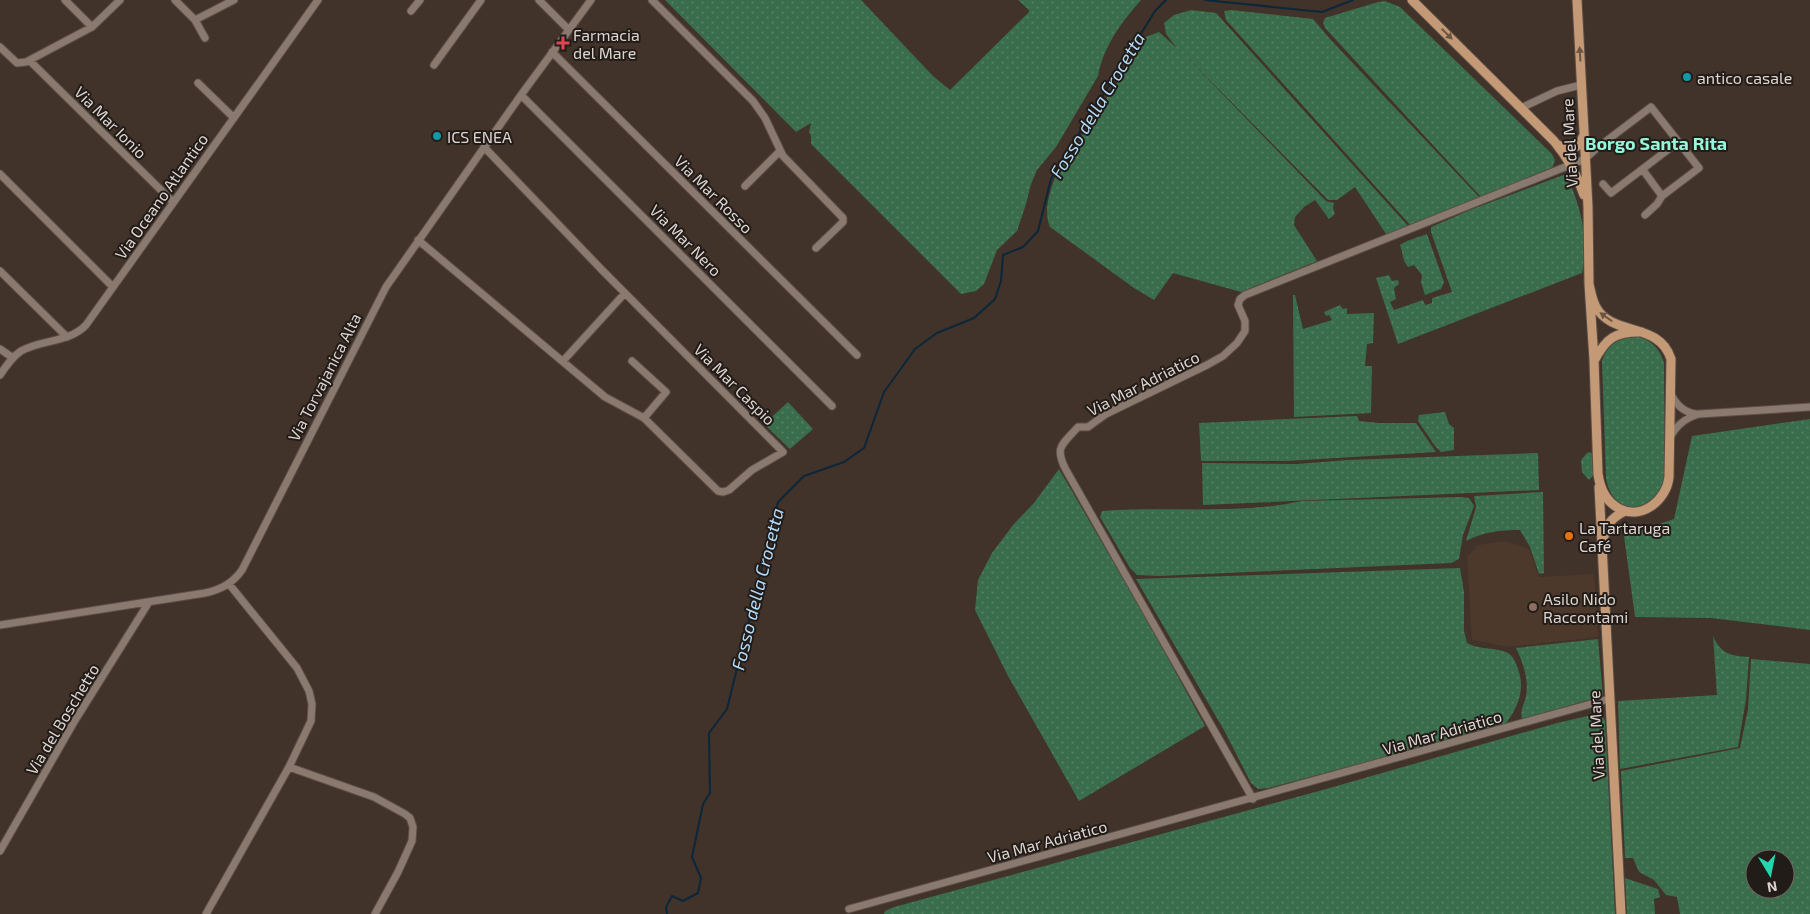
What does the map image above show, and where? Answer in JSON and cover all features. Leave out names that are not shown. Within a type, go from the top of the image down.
[{"type":"main road","points":[[1412,0],[1554,142],[1572,165],[1588,207]]},
{"type":"main road","name":"Via del Mare","points":[[1577,0],[1588,207],[1589,284],[1598,474],[1621,914]]},
{"type":"main road","points":[[1554,142],[1565,149],[1573,148],[1580,144],[1583,135]]},
{"type":"main road","name":"Via del Mare","points":[[1589,284],[1596,307],[1604,316],[1620,325],[1659,340],[1669,353],[1672,365],[1669,481],[1662,498],[1647,508],[1625,511],[1608,524],[1602,555]]},
{"type":"main road","points":[[1594,361],[1600,349],[1612,336],[1630,332],[1642,332]]},
{"type":"main road","name":"Via del Mare","points":[[1598,474],[1601,488],[1607,498],[1616,507],[1625,511]]},
{"type":"street","points":[[65,0],[92,27]]},
{"type":"street","points":[[0,47],[16,63],[20,64],[30,61],[92,27],[120,0]]},
{"type":"street","points":[[174,0],[195,20],[205,38]]},
{"type":"street","points":[[195,20],[234,0]]},
{"type":"street","name":"Via Oceano Atlantico","points":[[0,375],[13,358],[28,348],[66,338],[75,334],[86,325],[318,0]]},
{"type":"street","points":[[412,11],[420,0]]},
{"type":"street","points":[[434,65],[480,0]]},
{"type":"street","points":[[539,0],[569,30]]},
{"type":"street","name":"Via Torvajanica Alta","points":[[229,584],[242,570],[378,300],[395,272],[521,94],[591,0]]},
{"type":"street","points":[[652,0],[757,107],[786,160],[843,218],[843,222],[816,248]]},
{"type":"street","name":"Via Mar Rosso","points":[[552,52],[857,355]]},
{"type":"street","name":"Via Mar Ionio","points":[[30,61],[173,202]]},
{"type":"street","points":[[198,83],[234,118]]},
{"type":"street","points":[[1521,108],[1557,91],[1581,84]]},
{"type":"street","name":"Via Mar Nero","points":[[521,94],[832,406]]},
{"type":"street","points":[[1572,165],[1585,159],[1651,107],[1699,168],[1662,196],[1657,204],[1644,215]]},
{"type":"street","points":[[1603,184],[1611,193],[1678,142]]},
{"type":"street","name":"Via Mar Caspio","points":[[484,148],[624,293],[783,452],[752,470],[729,490],[719,492],[644,418]]},
{"type":"street","points":[[745,186],[780,151]]},
{"type":"street","name":"Via Mar Adriatico","points":[[1253,799],[1060,459],[1059,450],[1078,428],[1088,427],[1104,415],[1208,365],[1226,353],[1241,339],[1245,330],[1245,321],[1238,305],[1240,299],[1245,296],[1572,165]]},
{"type":"street","points":[[1643,170],[1662,196]]},
{"type":"street","points":[[0,174],[113,288]]},
{"type":"street","points":[[418,240],[605,397],[644,418],[666,392],[632,360]]},
{"type":"street","points":[[0,271],[66,338]]},
{"type":"street","points":[[563,361],[624,293]]},
{"type":"street","points":[[0,349],[13,358]]},
{"type":"street","points":[[1670,392],[1683,410],[1699,414],[1810,407]]},
{"type":"street","points":[[1670,441],[1680,423],[1699,414]]},
{"type":"street","points":[[0,625],[205,593],[229,584],[297,668],[309,691],[312,704],[311,721],[289,767],[206,914]]},
{"type":"street","name":"Via del Boschetto","points":[[0,851],[74,722],[149,602]]},
{"type":"street","name":"Via Mar Adriatico","points":[[849,909],[1609,700]]},
{"type":"street","points":[[289,767],[374,798],[399,810],[410,818],[413,827],[412,841],[398,872],[375,914]]},
{"type":"shaded area","name":"Asilo Nido Raccontami","points":[[1505,541],[1529,549],[1539,577],[1594,574],[1598,637],[1509,647],[1472,640],[1467,557],[1478,545]]},
{"type":"green space","points":[[665,0],[861,0],[933,76],[950,90],[1029,12],[1018,0],[1141,0],[1114,35],[1104,54],[1098,76],[1056,147],[1037,170],[1017,231],[997,250],[984,284],[976,291],[961,294],[811,144],[809,132],[811,123],[796,132]]},
{"type":"green space","points":[[1385,1],[1400,7],[1552,154],[1555,160],[1550,171],[1484,198],[1479,195],[1325,28],[1323,23],[1325,18]]},
{"type":"green space","points":[[1191,10],[1216,13],[1409,227],[1388,237],[1355,187],[1337,200],[1328,200],[1180,50],[1326,201],[1334,203],[1335,214],[1329,219],[1315,200],[1304,207],[1295,217],[1294,225],[1317,261],[1241,292],[1173,273],[1154,300],[1134,288],[1050,227],[1047,208],[1056,175],[1120,78],[1143,38],[1159,32],[1177,48],[1166,34],[1164,23],[1174,15]]},
{"type":"green space","points":[[1231,10],[1313,19],[1480,198],[1411,226],[1226,20],[1224,11]]},
{"type":"green space","points":[[1566,174],[1580,210],[1582,222],[1585,247],[1582,273],[1398,344],[1376,278],[1389,275],[1392,281],[1398,280],[1399,284],[1394,288],[1396,299],[1390,302],[1394,310],[1423,300],[1425,305],[1432,303],[1432,298],[1452,292],[1431,232],[1431,227],[1470,210]]},
{"type":"green space","points":[[1427,234],[1444,282],[1441,289],[1425,295],[1421,282],[1422,275],[1414,265],[1408,267],[1400,245]]},
{"type":"green space","points":[[1293,295],[1295,295],[1303,329],[1332,320],[1324,312],[1340,305],[1343,309],[1347,308],[1347,314],[1374,313],[1373,343],[1367,344],[1365,366],[1372,366],[1371,413],[1294,417]]},
{"type":"green space","points":[[1630,336],[1647,340],[1656,347],[1664,363],[1665,481],[1657,497],[1642,506],[1634,507],[1627,507],[1616,499],[1611,493],[1606,478],[1602,361],[1612,345]]},
{"type":"green space","points":[[788,402],[813,429],[790,449],[764,424]]},
{"type":"green space","points":[[1445,412],[1449,424],[1454,428],[1454,450],[1441,452],[1418,421],[1419,415]]},
{"type":"green space","points":[[1357,416],[1359,421],[1416,423],[1436,452],[1287,461],[1201,461],[1199,423]]},
{"type":"green space","points":[[1810,419],[1810,630],[1711,618],[1635,617],[1624,536],[1674,519],[1692,436]]},
{"type":"green space","points":[[1590,452],[1593,454],[1593,476],[1589,480],[1582,472],[1581,460]]},
{"type":"green space","points":[[1538,453],[1539,490],[1203,505],[1202,463],[1297,464],[1348,460]]},
{"type":"green space","points":[[1059,469],[1143,613],[1205,726],[1079,801],[1008,676],[975,610],[978,580],[992,553],[1013,525],[1034,503]]},
{"type":"green space","points":[[1543,492],[1544,573],[1539,574],[1530,547],[1520,530],[1492,532],[1466,541],[1476,507],[1474,496]]},
{"type":"green space","points":[[1469,498],[1474,506],[1463,535],[1459,559],[1451,563],[1159,576],[1137,575],[1130,568],[1100,517],[1102,511],[1228,509],[1253,508],[1302,501]]},
{"type":"green space","points":[[1460,568],[1464,592],[1464,631],[1467,643],[1477,647],[1508,653],[1516,662],[1518,669],[1521,692],[1513,713],[1504,726],[1268,788],[1258,789],[1251,783],[1225,732],[1136,579]]},
{"type":"green space","points":[[1713,636],[1719,647],[1727,653],[1749,657],[1746,699],[1738,747],[1620,769],[1618,701],[1717,695]]},
{"type":"green space","points":[[1598,639],[1603,696],[1522,719],[1522,707],[1526,696],[1527,683],[1523,665],[1516,648]]},
{"type":"green space","points":[[1751,659],[1810,664],[1810,914],[1680,914],[1677,897],[1666,895],[1654,880],[1639,872],[1633,858],[1625,858],[1621,771],[1740,748],[1748,709]]},
{"type":"green space","points":[[1601,713],[1605,721],[1615,914],[884,914],[885,911],[894,907],[1319,791],[1557,723]]},
{"type":"green space","points":[[1625,878],[1658,889],[1660,897],[1654,899],[1655,914],[1627,914]]},
{"type":"waterway","name":"Fosso della Crocetta","points":[[667,914],[666,907],[672,896],[683,901],[698,893],[701,878],[692,857],[703,804],[710,793],[709,733],[727,709],[778,502],[804,476],[844,462],[864,448],[884,392],[915,349],[937,333],[974,318],[995,299],[1001,281],[1003,255],[1023,247],[1038,231],[1051,179],[1155,11],[1166,0]]},
{"type":"waterway","name":"Fosso della Crocetta","points":[[1205,0],[1322,12],[1353,0]]},
{"type":"place","name":"Farmacia del Mare","points":[[563,43]]},
{"type":"place","name":"antico casale","points":[[1687,77]]},
{"type":"place","name":"ICS ENEA","points":[[437,136]]},
{"type":"place","name":"La Tartaruga Café","points":[[1569,536]]},
{"type":"place","name":"Asilo Nido Raccontami","points":[[1533,607]]},
{"type":"district","name":"Borgo Santa Rita","points":[[1656,143]]}]
